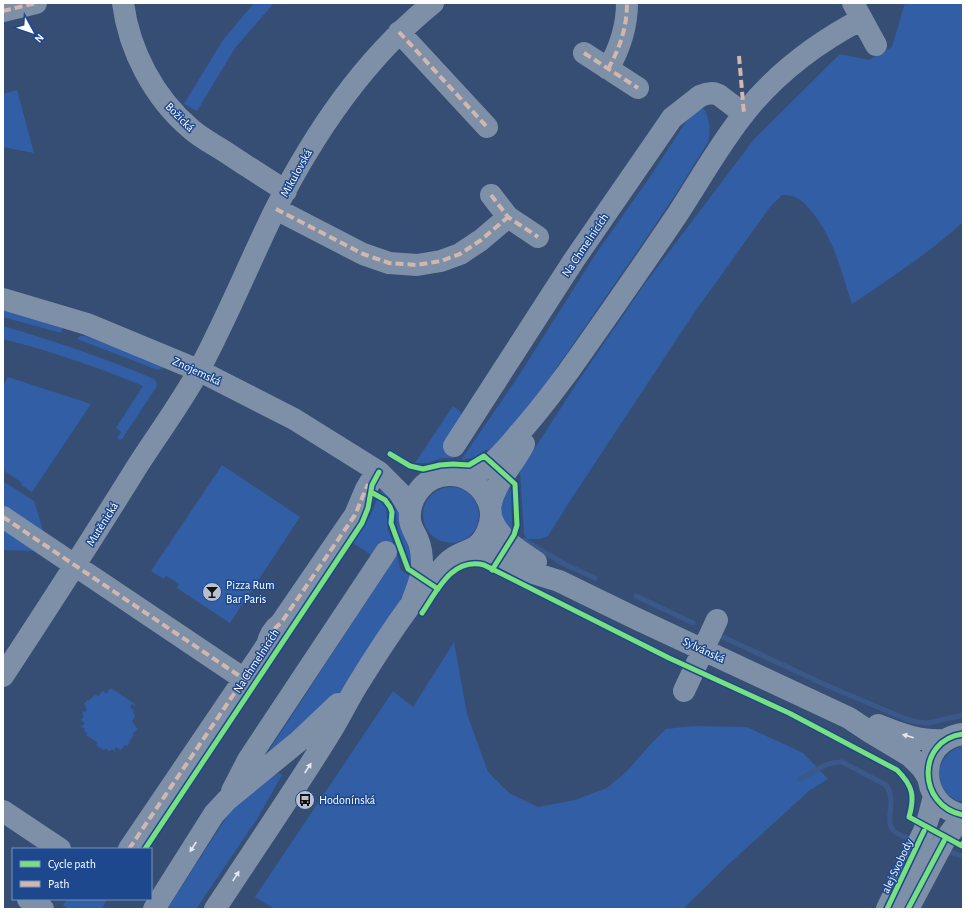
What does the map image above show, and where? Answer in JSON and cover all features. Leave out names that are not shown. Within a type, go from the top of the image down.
[{"type":"street","points":[[3,11],[36,3]]},
{"type":"street","name":"Božická","points":[[123,3],[127,27],[136,52],[146,74],[163,100],[192,130],[281,200],[362,254],[390,263],[417,265],[441,261],[460,254],[481,240],[508,216]]},
{"type":"street","name":"Mikulovská","points":[[198,370],[281,200],[308,150],[333,111],[358,77],[399,32],[432,3]]},
{"type":"street","points":[[608,69],[617,54],[624,36],[627,3]]},
{"type":"street","points":[[468,478],[480,473],[497,459],[544,406],[678,214],[721,146],[744,114],[765,90],[783,72],[828,38],[858,11],[876,45]]},
{"type":"street","points":[[399,32],[487,127]]},
{"type":"street","points":[[584,53],[638,88]]},
{"type":"street","name":"Na Chmelnicích","points":[[454,446],[574,260],[672,118],[700,96],[712,93],[719,95],[744,114]]},
{"type":"street","points":[[491,195],[508,216],[538,236]]},
{"type":"street","name":"Znojemská","points":[[3,299],[87,324],[198,370],[294,420],[378,471],[399,492],[410,510]]},
{"type":"street","name":"Mutěnická","points":[[3,676],[75,566],[198,370]]},
{"type":"street","points":[[215,909],[331,731],[357,684],[411,605],[443,567],[478,545],[485,537],[489,527],[492,496],[496,487],[519,454],[544,406]]},
{"type":"street","name":"Na Chmelnicích","points":[[130,848],[267,645],[269,637],[276,628],[282,624],[355,515],[366,488],[378,471]]},
{"type":"street","name":"Znojemská","points":[[378,471],[411,480],[428,482]]},
{"type":"street","points":[[411,605],[420,581],[423,566],[419,541],[412,527],[410,510],[416,494],[428,482],[443,475],[460,475],[468,478],[481,488],[487,497],[491,512]]},
{"type":"street","name":"Sylvánská","points":[[491,512],[494,525],[503,537],[559,581]]},
{"type":"street","points":[[3,517],[244,679]]},
{"type":"street","points":[[419,541],[427,549],[437,554],[447,556],[464,553]]},
{"type":"street","name":"Sylvánská","points":[[464,553],[486,551],[497,554],[530,572],[559,581],[849,718],[910,756],[922,768],[940,804],[963,816]]},
{"type":"street","points":[[227,800],[248,760],[386,552]]},
{"type":"street","points":[[684,691],[717,620]]},
{"type":"street","points":[[154,909],[214,814],[227,800],[299,741],[329,714],[357,684]]},
{"type":"street","name":"Sylvánská","points":[[849,718],[877,725],[920,739],[936,741],[955,737]]},
{"type":"street","name":"alej Svobody","points":[[888,909],[924,831],[929,816],[931,786],[928,766],[935,750],[955,737]]},
{"type":"street","points":[[3,811],[58,848]]},
{"type":"street","points":[[908,909],[944,841],[963,816]]},
{"type":"street","points":[[17,909],[23,900]]},
{"type":"street","points":[[30,900],[43,909]]},
{"type":"shaded area","points":[[254,3],[274,3],[235,48],[197,111],[184,104],[223,40]]},
{"type":"shaded area","points":[[905,3],[963,3],[963,222],[923,255],[852,304],[836,255],[826,232],[819,221],[800,200],[795,197],[782,195],[770,207],[694,313],[548,536],[540,539],[527,539],[524,534],[520,471],[577,383],[644,285],[755,138],[840,54],[869,60],[892,47]]},
{"type":"shaded area","points":[[17,90],[34,153],[3,147],[3,94]]},
{"type":"shaded area","points":[[699,107],[705,110],[708,118],[710,133],[708,142],[647,237],[540,392],[493,450],[485,450],[476,457],[461,460],[518,377],[595,255],[650,177],[691,114]]},
{"type":"shaded area","points":[[3,310],[63,328],[61,333],[3,317]]},
{"type":"shaded area","points":[[3,326],[117,364],[154,379],[157,386],[120,440],[117,438],[121,432],[116,428],[143,386],[74,360],[3,339]]},
{"type":"shaded area","points":[[80,336],[85,336],[165,364],[163,368],[158,370],[77,339]]},
{"type":"shaded area","points":[[8,377],[91,404],[32,492],[3,470],[3,386]]},
{"type":"shaded area","points":[[453,406],[460,411],[464,419],[458,454],[453,458],[442,458],[428,463],[415,463]]},
{"type":"shaded area","points":[[222,465],[300,517],[230,623],[177,588],[179,584],[166,576],[164,579],[151,571]]},
{"type":"shaded area","points":[[3,481],[34,501],[46,540],[3,508]]},
{"type":"shaded area","points":[[383,486],[398,499],[414,567],[409,562],[398,531],[395,507],[391,500],[380,492]]},
{"type":"shaded area","points":[[509,486],[511,492],[512,527],[508,535],[498,511]]},
{"type":"shaded area","points":[[446,487],[456,487],[471,495],[477,504],[479,515],[477,526],[471,535],[456,543],[446,543],[435,538],[428,531],[423,520],[423,510],[428,499],[435,492]]},
{"type":"shaded area","points":[[377,499],[383,503],[386,508],[388,530],[397,553],[400,569],[412,578],[399,604],[340,693],[330,704],[268,752],[395,558],[373,556],[353,543],[371,514]]},
{"type":"shaded area","points":[[3,525],[39,551],[3,550]]},
{"type":"shaded area","points":[[454,642],[467,714],[488,772],[509,793],[538,807],[575,800],[607,788],[626,772],[666,729],[693,726],[747,727],[803,753],[828,779],[810,790],[731,862],[683,909],[275,909],[255,897],[393,691],[413,707]]},
{"type":"shaded area","points":[[111,688],[136,705],[135,706],[132,704],[130,708],[134,710],[133,713],[136,719],[134,718],[132,721],[137,729],[133,732],[134,734],[130,741],[128,740],[130,742],[127,746],[125,745],[121,750],[116,747],[114,750],[116,751],[115,752],[112,749],[110,751],[106,749],[103,750],[96,745],[98,743],[86,735],[87,733],[84,731],[85,729],[81,726],[85,723],[81,720],[84,716],[82,715],[83,713],[81,711],[85,712],[87,709],[84,704],[87,700],[89,701],[95,694],[98,696],[103,691],[107,694]]},
{"type":"shaded area","points":[[963,746],[963,802],[953,798],[945,791],[939,774],[945,757],[953,750]]},
{"type":"shaded area","points":[[280,773],[282,775],[257,819],[196,909],[167,909],[235,804],[263,782]]},
{"type":"shaded area","points":[[66,900],[106,900],[102,909],[68,909],[63,905]]},
{"type":"waterway","points":[[524,540],[566,565],[595,578]]},
{"type":"waterway","points":[[636,596],[693,623]]},
{"type":"waterway","points":[[723,637],[828,686],[906,719],[928,723],[963,715]]},
{"type":"waterway","points":[[800,779],[826,765],[842,762],[886,785],[891,798],[891,827],[898,834],[915,840]]},
{"type":"waterway","points":[[945,850],[961,856],[963,855]]},
{"type":"marked path","points":[[3,11],[36,3]]},
{"type":"marked path","points":[[608,69],[622,37],[626,20],[627,3]]},
{"type":"marked path","points":[[399,32],[487,127]]},
{"type":"marked path","points":[[584,53],[638,88]]},
{"type":"marked path","points":[[739,56],[744,114]]},
{"type":"marked path","points":[[491,195],[508,217],[538,237]]},
{"type":"marked path","points":[[276,209],[363,254],[389,263],[417,265],[441,261],[460,254],[481,240],[508,217]]},
{"type":"marked path","points":[[130,848],[267,645],[272,633],[281,623],[355,515],[368,484]]},
{"type":"marked path","points":[[3,517],[244,679]]},
{"type":"cycle path","points":[[390,454],[410,466],[423,469],[440,465],[469,465],[484,456],[515,484],[517,525],[514,535],[492,570]]},
{"type":"cycle path","points":[[146,848],[362,523],[368,508],[372,485],[379,472]]},
{"type":"cycle path","points":[[371,492],[385,500],[390,507],[392,512],[391,523],[408,569],[438,589]]},
{"type":"cycle path","points":[[422,613],[440,586],[454,571],[463,566],[473,564],[484,565],[669,658],[789,713],[897,770],[906,781],[911,792],[912,803],[909,817],[962,846],[963,843]]},
{"type":"cycle path","points":[[963,734],[948,739],[937,748],[930,760],[928,773],[930,787],[937,799],[948,809],[963,815]]},
{"type":"cycle path","points":[[887,909],[924,831]]},
{"type":"cycle path","points":[[908,909],[944,841]]},
{"type":"place","name":"Pizza Rum Bar Paris","points":[[212,592]]},
{"type":"place","name":"Hodonínská","points":[[305,800]]}]
